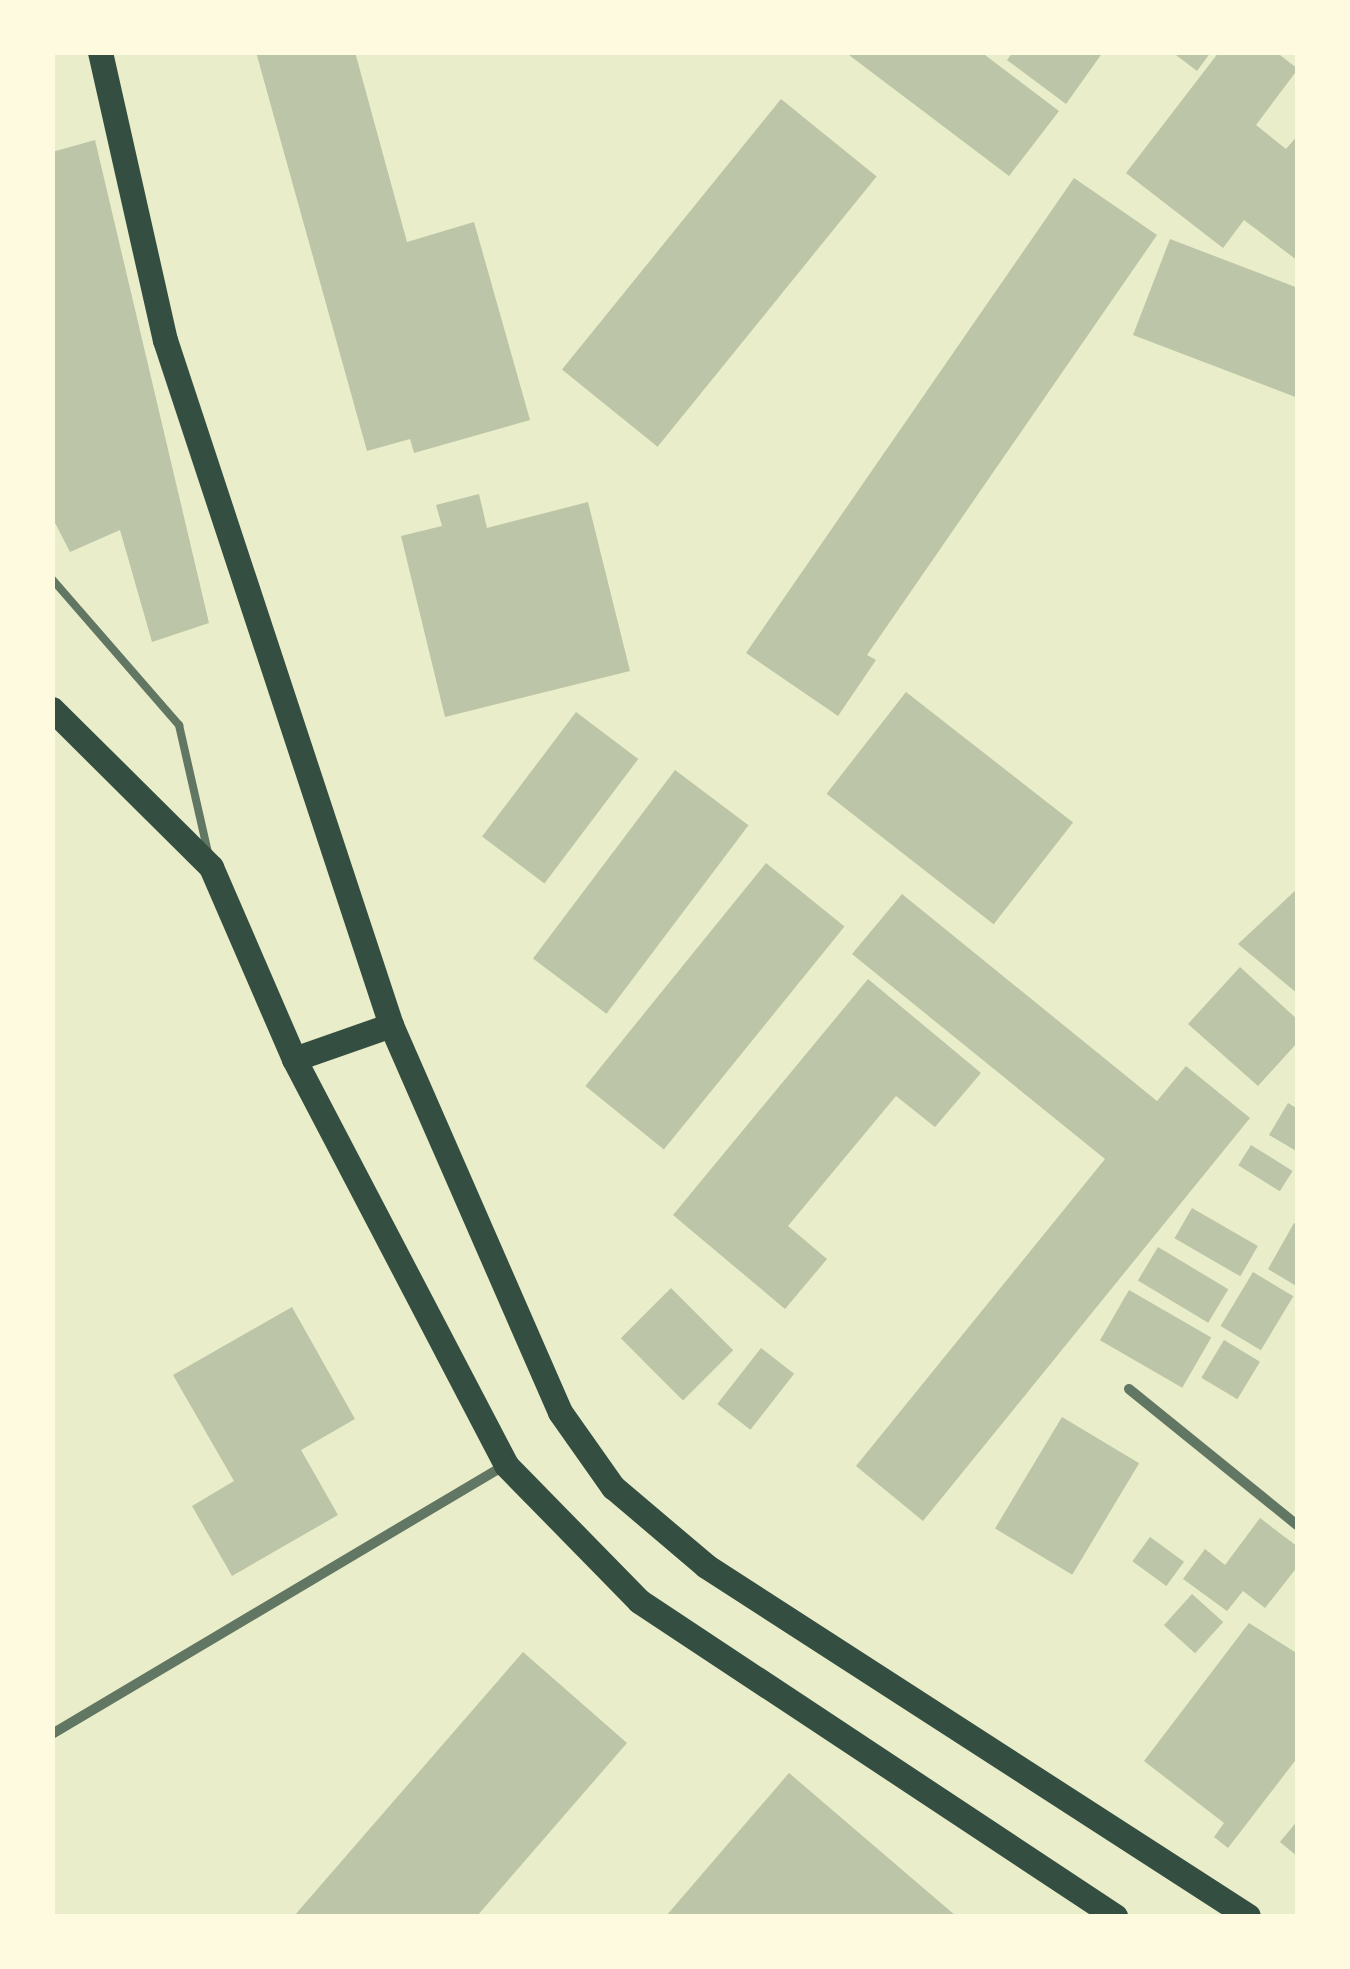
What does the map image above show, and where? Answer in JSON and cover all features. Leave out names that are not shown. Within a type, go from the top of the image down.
[{"type":"main road","points":[[100,52],[165,340],[391,1026],[513,1314],[560,1412],[613,1487],[706,1566],[1248,1916]]},
{"type":"main road","points":[[52,709],[212,867],[294,1060],[506,1465],[639,1601],[1115,1916]]},
{"type":"main road","points":[[294,1060],[391,1026]]},
{"type":"street","points":[[1128,1390],[1298,1526]]},
{"type":"street","points":[[52,1734],[506,1465]]},
{"type":"lane","points":[[52,579],[179,725],[212,867]]},
{"type":"building","points":[[256,52],[355,52],[407,242],[474,222],[530,420],[414,453],[410,439],[367,451]]},
{"type":"building","points":[[845,52],[981,52],[1059,111],[1009,176]]},
{"type":"building","points":[[1013,52],[1103,52],[1066,104],[1007,60]]},
{"type":"building","points":[[1172,52],[1211,52],[1197,71]]},
{"type":"building","points":[[1219,52],[1276,52],[1298,69],[1256,125],[1286,149],[1298,135],[1298,261],[1244,220],[1223,248],[1126,173]]},
{"type":"building","points":[[781,99],[877,176],[658,447],[562,369]]},
{"type":"building","points":[[95,140],[209,623],[152,642],[120,530],[70,552],[52,517],[52,152]]},
{"type":"building","points":[[1074,178],[1157,235],[867,655],[876,660],[838,716],[746,653]]},
{"type":"building","points":[[1170,239],[1298,288],[1298,398],[1133,335]]},
{"type":"building","points":[[479,494],[487,528],[588,502],[630,671],[445,717],[401,536],[442,526],[436,505]]},
{"type":"building","points":[[906,692],[1073,823],[994,924],[827,794]]},
{"type":"building","points":[[576,712],[638,759],[544,884],[482,837]]},
{"type":"building","points":[[675,770],[748,825],[606,1014],[533,958]]},
{"type":"building","points":[[766,863],[844,927],[664,1150],[585,1086]]},
{"type":"building","points":[[1298,888],[1298,994],[1238,944]]},
{"type":"building","points":[[902,894],[1157,1101],[1186,1066],[1250,1118],[923,1521],[856,1466],[1105,1159],[852,954]]},
{"type":"building","points":[[1240,967],[1298,1020],[1298,1042],[1258,1086],[1188,1024]]},
{"type":"building","points":[[868,979],[981,1073],[935,1127],[896,1096],[788,1226],[827,1259],[785,1309],[673,1215]]},
{"type":"building","points":[[1288,1103],[1298,1109],[1298,1152],[1269,1135]]},
{"type":"building","points":[[1251,1145],[1293,1171],[1280,1191],[1238,1165]]},
{"type":"building","points":[[1192,1208],[1258,1246],[1240,1276],[1174,1238]]},
{"type":"building","points":[[1294,1223],[1298,1225],[1298,1287],[1268,1269]]},
{"type":"building","points":[[1158,1247],[1228,1289],[1208,1323],[1138,1280]]},
{"type":"building","points":[[1253,1272],[1293,1296],[1261,1350],[1221,1326]]},
{"type":"building","points":[[671,1288],[733,1350],[683,1400],[621,1338]]},
{"type":"building","points":[[1129,1290],[1211,1338],[1182,1388],[1100,1340]]},
{"type":"building","points":[[292,1307],[355,1419],[301,1450],[338,1515],[232,1576],[192,1506],[234,1481],[173,1375]]},
{"type":"building","points":[[1224,1340],[1260,1362],[1237,1399],[1201,1378]]},
{"type":"building","points":[[761,1348],[794,1374],[750,1430],[717,1404]]},
{"type":"building","points":[[1062,1417],[1139,1463],[1072,1575],[995,1528]]},
{"type":"building","points":[[1260,1518],[1298,1547],[1298,1566],[1265,1608],[1243,1591],[1227,1611],[1183,1579],[1205,1549],[1225,1565]]},
{"type":"building","points":[[1150,1537],[1184,1562],[1166,1586],[1132,1561]]},
{"type":"building","points":[[1192,1594],[1223,1622],[1195,1653],[1164,1625]]},
{"type":"building","points":[[1249,1623],[1298,1654],[1298,1757],[1228,1848],[1214,1837],[1224,1823],[1144,1761]]},
{"type":"building","points":[[523,1652],[627,1743],[477,1916],[294,1916]]},
{"type":"building","points":[[789,1773],[956,1916],[666,1916]]},
{"type":"building","points":[[1298,1820],[1298,1857],[1280,1842]]}]
